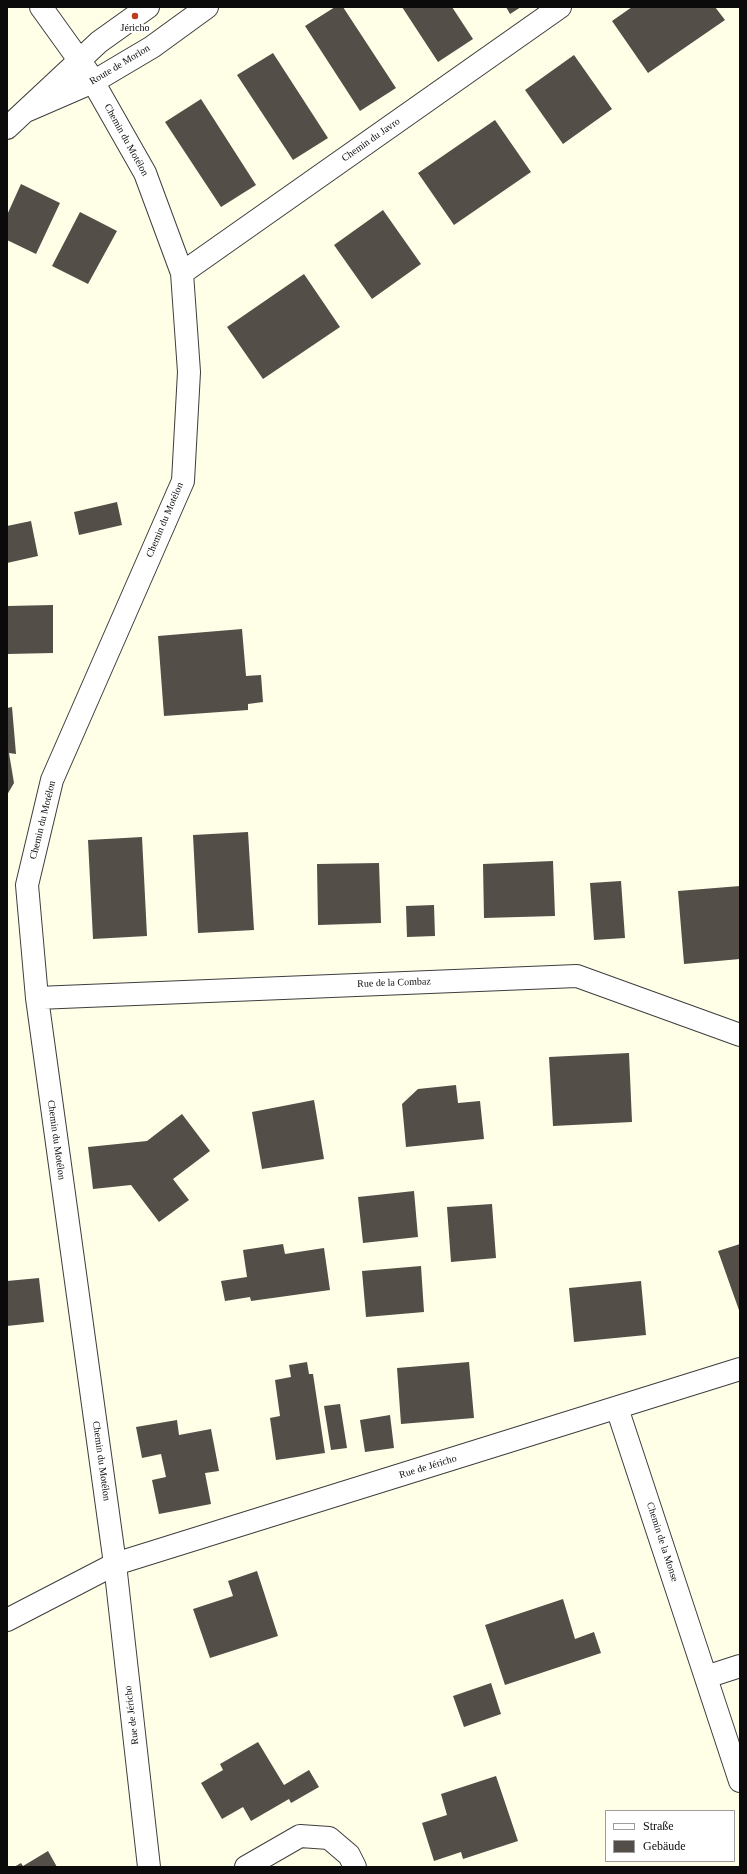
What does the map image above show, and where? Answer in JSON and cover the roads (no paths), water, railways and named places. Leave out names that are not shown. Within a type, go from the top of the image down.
[{"type":"street","name":"Chemin du Motélon","points":[[41,7],[86,71],[145,173],[182,273],[189,372],[183,482],[52,780],[27,885],[37,998],[115,1564]]},
{"type":"street","name":"Route de Morlon","points":[[86,71],[99,42],[148,7]]},
{"type":"street","name":"Route de Morlon","points":[[7,128],[26,111],[86,71],[152,47],[207,7]]},
{"type":"street","name":"Chemin du Javro","points":[[182,273],[560,7]]},
{"type":"street","name":"Rue de la Combaz","points":[[37,998],[577,976],[740,1035]]},
{"type":"street","name":"Rue de Jéricho","points":[[7,1620],[115,1564],[740,1369]]},
{"type":"street","name":"Chemin de la Monse","points":[[617,1408],[740,1781]]},
{"type":"street","name":"Rue de Jéricho","points":[[115,1564],[150,1867]]},
{"type":"street","points":[[706,1677],[740,1666]]},
{"type":"street","points":[[246,1867],[300,1836],[329,1838],[349,1855],[355,1867]]},
{"type":"place","name":"Jéricho","points":[[135,16]]}]
